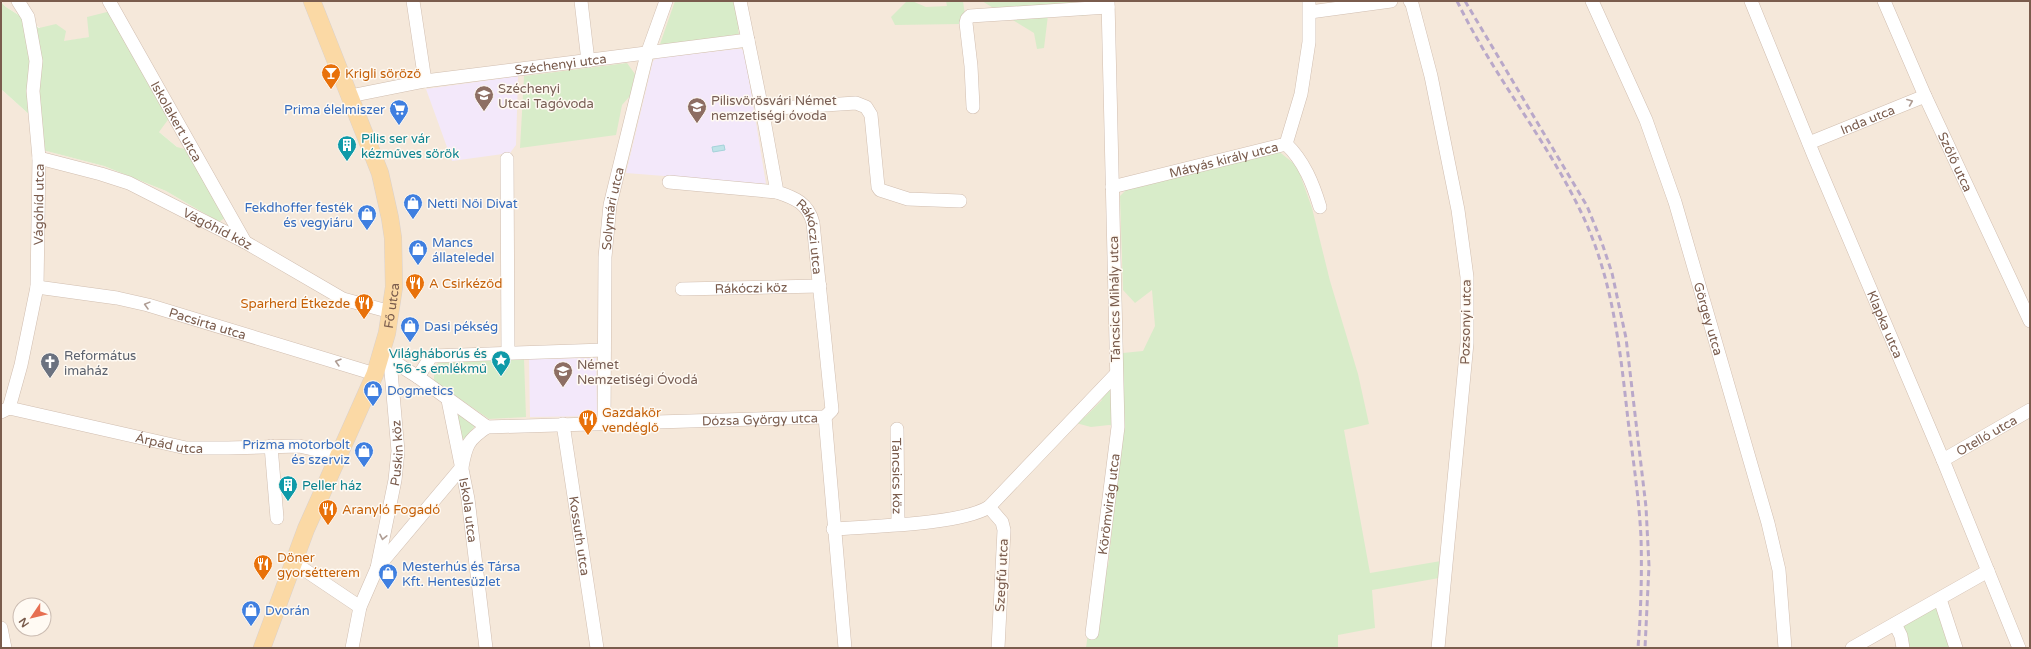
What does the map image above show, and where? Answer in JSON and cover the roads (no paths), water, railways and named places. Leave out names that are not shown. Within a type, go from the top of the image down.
[{"type":"main road","name":"Fő utca","points":[[262,648],[293,562],[375,374],[386,357],[391,312],[394,264],[390,218],[380,173],[312,1]]},
{"type":"street","name":"Vágóhíd utca","points":[[5,410],[21,365],[37,287],[39,158],[34,91],[36,61],[28,17],[18,1]]},
{"type":"street","name":"Iskolakert utca","points":[[109,1],[246,242]]},
{"type":"street","points":[[413,1],[425,80]]},
{"type":"street","points":[[581,1],[588,61]]},
{"type":"street","name":"Solymári utca","points":[[604,423],[605,257],[610,205],[647,54],[666,1]]},
{"type":"street","name":"Rákóczi utca","points":[[740,1],[777,192],[794,197],[806,205],[811,214],[820,286],[832,410],[825,417]]},
{"type":"street","points":[[1309,7],[1391,1]]},
{"type":"street","name":"Pozsonyi utca","points":[[1410,1],[1431,76],[1458,210],[1467,277],[1467,343],[1438,648]]},
{"type":"street","name":"Görgey utca","points":[[1592,1],[1646,120],[1675,202],[1768,523],[1779,570],[1785,648]]},
{"type":"street","name":"Klapka utca","points":[[1751,1],[1809,143],[1944,460],[2019,648]]},
{"type":"street","name":"Szőlő utca","points":[[1884,1],[1925,96],[2030,321]]},
{"type":"street","points":[[973,107],[971,66],[966,23],[970,16],[1108,4]]},
{"type":"street","name":"Táncsics Mihály utca","points":[[834,529],[898,524],[972,515],[989,507],[1116,374],[1108,4]]},
{"type":"street","name":"Mátyás király utca","points":[[1112,187],[1286,144],[1301,94],[1309,42],[1309,7]]},
{"type":"street","name":"Széchenyi utca","points":[[350,96],[425,80],[647,54],[748,40]]},
{"type":"street","name":"Inda utca","points":[[1809,143],[1925,96]]},
{"type":"street","points":[[762,109],[856,103],[866,107],[872,115],[878,187],[880,190],[908,199],[960,201]]},
{"type":"street","points":[[1286,144],[1293,151],[1312,183],[1320,207]]},
{"type":"street","name":"Vágóhíd köz","points":[[39,158],[129,183],[246,242],[343,299],[391,312]]},
{"type":"street","points":[[507,159],[508,352]]},
{"type":"street","points":[[669,182],[777,192]]},
{"type":"street","name":"Rákóczi köz","points":[[682,289],[820,286]]},
{"type":"street","name":"Pacsirta utca","points":[[37,287],[104,296],[148,305],[375,374]]},
{"type":"street","points":[[418,377],[430,358],[433,356],[508,352],[604,350]]},
{"type":"street","points":[[352,648],[360,607],[377,568],[462,467],[465,448],[474,436],[487,427],[418,377],[386,357]]},
{"type":"street","name":"Puskin köz","points":[[377,568],[395,480],[398,451],[386,357]]},
{"type":"street","name":"Körömvirág utca","points":[[1092,633],[1118,427],[1116,374]]},
{"type":"street","name":"Iskola utca","points":[[448,400],[462,467],[473,538],[486,648]]},
{"type":"street","name":"Árpád utca","points":[[5,410],[186,448],[299,446],[339,455]]},
{"type":"street","name":"Otelló utca","points":[[1944,460],[2030,410]]},
{"type":"street","name":"Dózsa György utca","points":[[487,427],[825,417],[845,648]]},
{"type":"street","name":"Kossuth utca","points":[[563,424],[597,648]]},
{"type":"street","name":"Táncsics köz","points":[[897,429],[898,524]]},
{"type":"street","points":[[271,446],[277,518]]},
{"type":"street","name":"Szegfű utca","points":[[989,507],[1002,522],[1004,530],[998,648]]},
{"type":"street","points":[[293,562],[360,607]]},
{"type":"street","points":[[1852,648],[1988,572]]},
{"type":"street","points":[[1940,598],[1956,648]]},
{"type":"street","points":[[1895,624],[1901,636],[1903,648]]},
{"type":"street","points":[[1,628],[5,648]]},
{"type":"water","points":[[724,145],[725,150],[713,152],[712,147]]},
{"type":"railway","points":[[1457,1],[1487,55],[1567,185],[1581,212],[1601,262],[1614,314],[1639,508],[1641,537],[1641,606],[1638,648]]},
{"type":"railway","points":[[1465,1],[1587,206],[1612,273],[1626,338],[1646,507],[1649,566],[1645,648]]},
{"type":"place","name":"Krigli söröző","points":[[331,90]]},
{"type":"place","name":"Széchenyi Utcai Tagóvoda","points":[[484,112]]},
{"type":"place","name":"Pilisvörösvári Német nemzetiségi óvoda","points":[[697,124]]},
{"type":"place","name":"Prima élelmiszer","points":[[399,126]]},
{"type":"place","name":"Pilis ser vár kézműves sörök","points":[[347,162]]},
{"type":"place","name":"Netti Női Divat","points":[[413,220]]},
{"type":"place","name":"Fekdhoffer festék és vegyiáru","points":[[367,231]]},
{"type":"place","name":"Mancs állateledel","points":[[418,266]]},
{"type":"place","name":"A Csirkéződ","points":[[415,300]]},
{"type":"place","name":"Sparherd Étkezde","points":[[364,320]]},
{"type":"place","name":"Dasi pékség","points":[[410,343]]},
{"type":"place","name":"Világháborús és '56 -s emlékmű","points":[[501,377]]},
{"type":"place","name":"Református imaház","points":[[50,379]]},
{"type":"place","name":"Német Nemzetiségi Óvodá","points":[[563,388]]},
{"type":"place","name":"Dogmetics","points":[[373,407]]},
{"type":"place","name":"Gazdakör vendéglő","points":[[588,436]]},
{"type":"place","name":"Prizma motorbolt és szerviz","points":[[364,468]]},
{"type":"place","name":"Peller ház","points":[[288,502]]},
{"type":"place","name":"Aranyló Fogadó","points":[[328,526]]},
{"type":"place","name":"Döner gyorsétterem","points":[[263,581]]},
{"type":"place","name":"Mesterhús és Társa Kft. Hentesüzlet","points":[[388,590]]},
{"type":"place","name":"Dvorán","points":[[251,627]]}]
